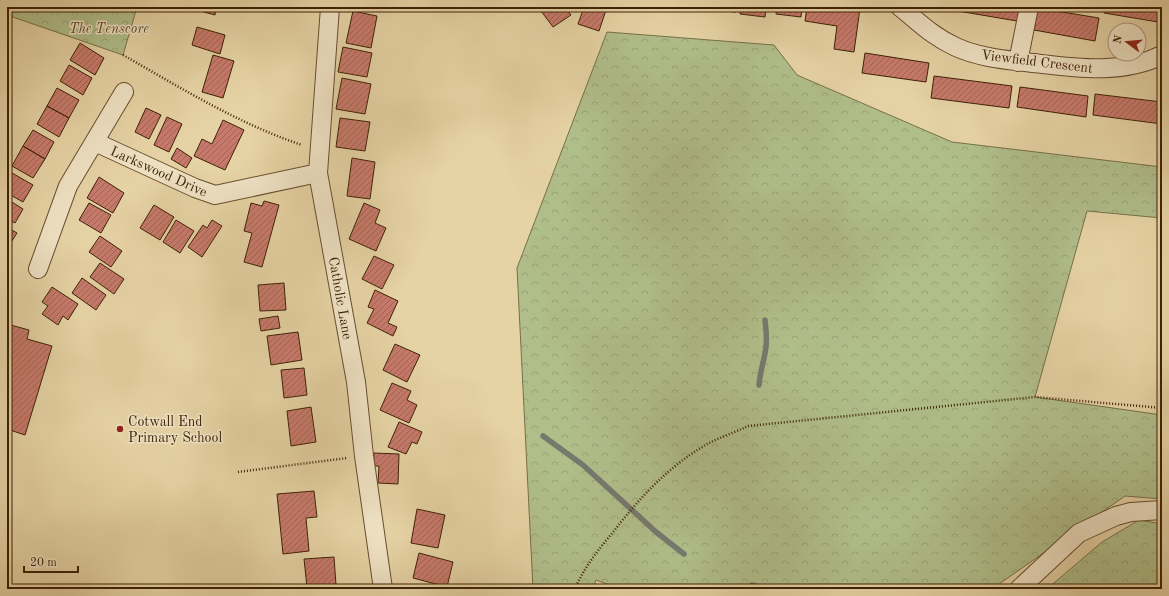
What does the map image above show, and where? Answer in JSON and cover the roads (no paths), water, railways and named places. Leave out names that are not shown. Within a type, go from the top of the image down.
[{"type":"street","name":"Catholic Lane","points":[[330,7],[318,173],[356,382],[364,456],[383,589]]},
{"type":"street","name":"Viewfield Crescent","points":[[900,7],[929,33],[956,47],[975,54],[1018,62],[1084,69],[1107,68],[1131,65],[1162,54]]},
{"type":"street","points":[[1018,62],[1029,7]]},
{"type":"street","name":"Larkswood Drive","points":[[38,269],[68,186],[124,92]]},
{"type":"street","name":"Larkswood Drive","points":[[95,142],[195,188],[215,195],[318,173]]},
{"type":"street","points":[[1019,589],[1079,533],[1116,516],[1131,512],[1162,510]]},
{"type":"waterway","points":[[759,385],[766,349],[765,320]]},
{"type":"waterway","points":[[543,436],[583,465],[656,532],[684,554]]},
{"type":"waterway","points":[[752,585],[768,589]]},
{"type":"place","name":"Cotwall End Primary School","points":[[120,429]]},
{"type":"park label","name":"The Tenscore","points":[[109,28]]}]
